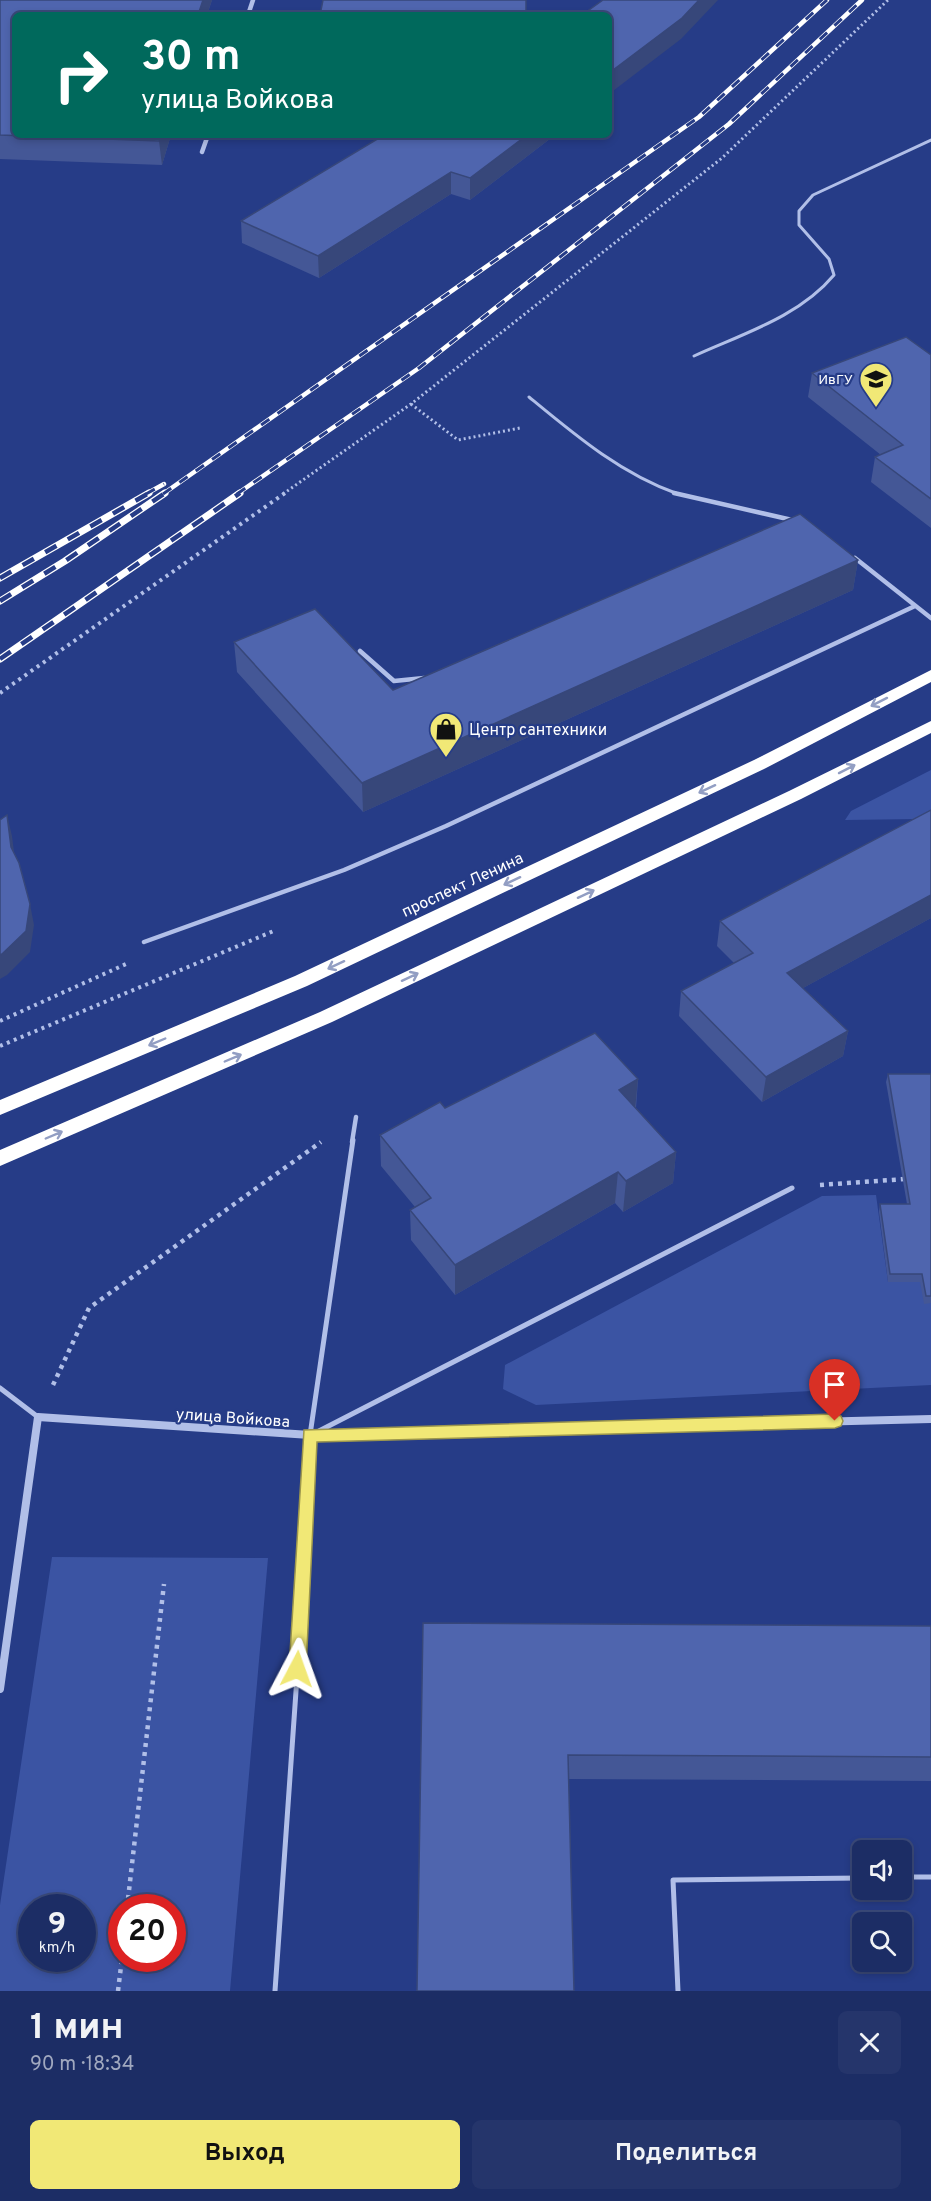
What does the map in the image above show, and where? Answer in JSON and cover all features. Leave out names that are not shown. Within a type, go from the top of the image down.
[{"type":"highway","name":"проспект Ленина","points":[[0,1108],[301,981],[760,764],[931,675]]},
{"type":"highway","points":[[0,1158],[326,1017],[795,795],[931,726]]},
{"type":"street","points":[[202,152],[207,138]]},
{"type":"street","points":[[0,1689],[38,1417]]},
{"type":"street","name":"улица Войкова","points":[[38,1417],[310,1435],[931,1419]]},
{"type":"lane","points":[[693,356],[803,304],[826,287],[834,275],[830,259],[799,225],[799,211],[813,195],[931,140]]},
{"type":"lane","points":[[529,397],[579,439],[618,467],[666,490],[803,523]]},
{"type":"lane","points":[[781,525],[792,520]]},
{"type":"lane","points":[[851,555],[931,618]]},
{"type":"lane","points":[[144,942],[344,870],[446,826],[915,606]]},
{"type":"lane","points":[[360,651],[394,681],[433,678]]},
{"type":"lane","points":[[275,1991],[304,1577],[310,1435],[356,1117]]},
{"type":"lane","points":[[310,1435],[792,1188]]},
{"type":"lane","points":[[0,1388],[38,1417]]},
{"type":"lane","points":[[912,1877],[931,1876]]},
{"type":"lane","points":[[678,1991],[673,1880],[852,1878]]},
{"type":"path","points":[[0,693],[411,404],[722,158],[888,0]]},
{"type":"path","points":[[411,404],[458,440],[532,426],[579,439]]},
{"type":"path","points":[[38,1417],[90,1308],[356,1117]]},
{"type":"path","points":[[792,1188],[908,1179]]},
{"type":"path","points":[[129,1894],[164,1584]]},
{"type":"path","points":[[118,1991],[120,1972]]},
{"type":"shaded area","points":[[931,770],[931,812],[917,819],[845,820],[851,811]]},
{"type":"shaded area","points":[[876,1195],[888,1282],[931,1282],[931,1385],[536,1405],[503,1389],[505,1365],[822,1196]]},
{"type":"shaded area","points":[[52,1557],[268,1558],[230,1991],[0,1991],[0,1905]]},
{"type":"building","points":[[0,0],[203,0],[199,12],[12,12],[12,135],[0,135]]},
{"type":"building","points":[[323,0],[526,0],[526,12],[321,12]]},
{"type":"building","points":[[603,0],[699,0],[682,18],[612,71],[612,12],[586,12]]},
{"type":"building","points":[[80,138],[160,138],[159,141]]},
{"type":"building","points":[[379,138],[523,138],[470,178],[451,172],[318,256],[241,221]]},
{"type":"building","points":[[906,337],[931,355],[931,499],[875,457],[903,445],[812,373]]},
{"type":"building","points":[[800,514],[858,560],[362,783],[234,642],[315,609],[393,690]]},
{"type":"building","points":[[931,810],[931,895],[787,973],[848,1031],[766,1077],[681,991],[753,953],[720,921]]},
{"type":"building","points":[[7,815],[11,847],[19,863],[30,904],[26,931],[0,955],[0,820]]},
{"type":"building","points":[[595,1033],[638,1079],[619,1090],[676,1152],[626,1181],[618,1172],[455,1265],[410,1210],[431,1198],[380,1135],[440,1102],[445,1108]]},
{"type":"building","points":[[888,1074],[931,1074],[931,1296],[926,1296],[922,1274],[890,1274],[880,1204],[910,1204]]},
{"type":"building","points":[[423,1623],[931,1626],[931,1757],[568,1755],[574,1991],[417,1991]]},
{"type":"railway","points":[[163,494],[699,117],[827,0]]},
{"type":"railway","points":[[237,494],[419,368],[729,124],[862,0]]},
{"type":"railway","points":[[146,494],[164,484]]},
{"type":"railway","points":[[0,578],[149,493]]},
{"type":"railway","points":[[0,601],[65,561],[165,493]]},
{"type":"railway","points":[[0,659],[240,493]]},
{"type":"place","name":"ИвГУ","points":[[876,408]]},
{"type":"place","name":"Центр сантехники","points":[[446,758]]},
{"type":"route","points":[[297,1669],[304,1577],[310,1435],[835,1421]]}]
